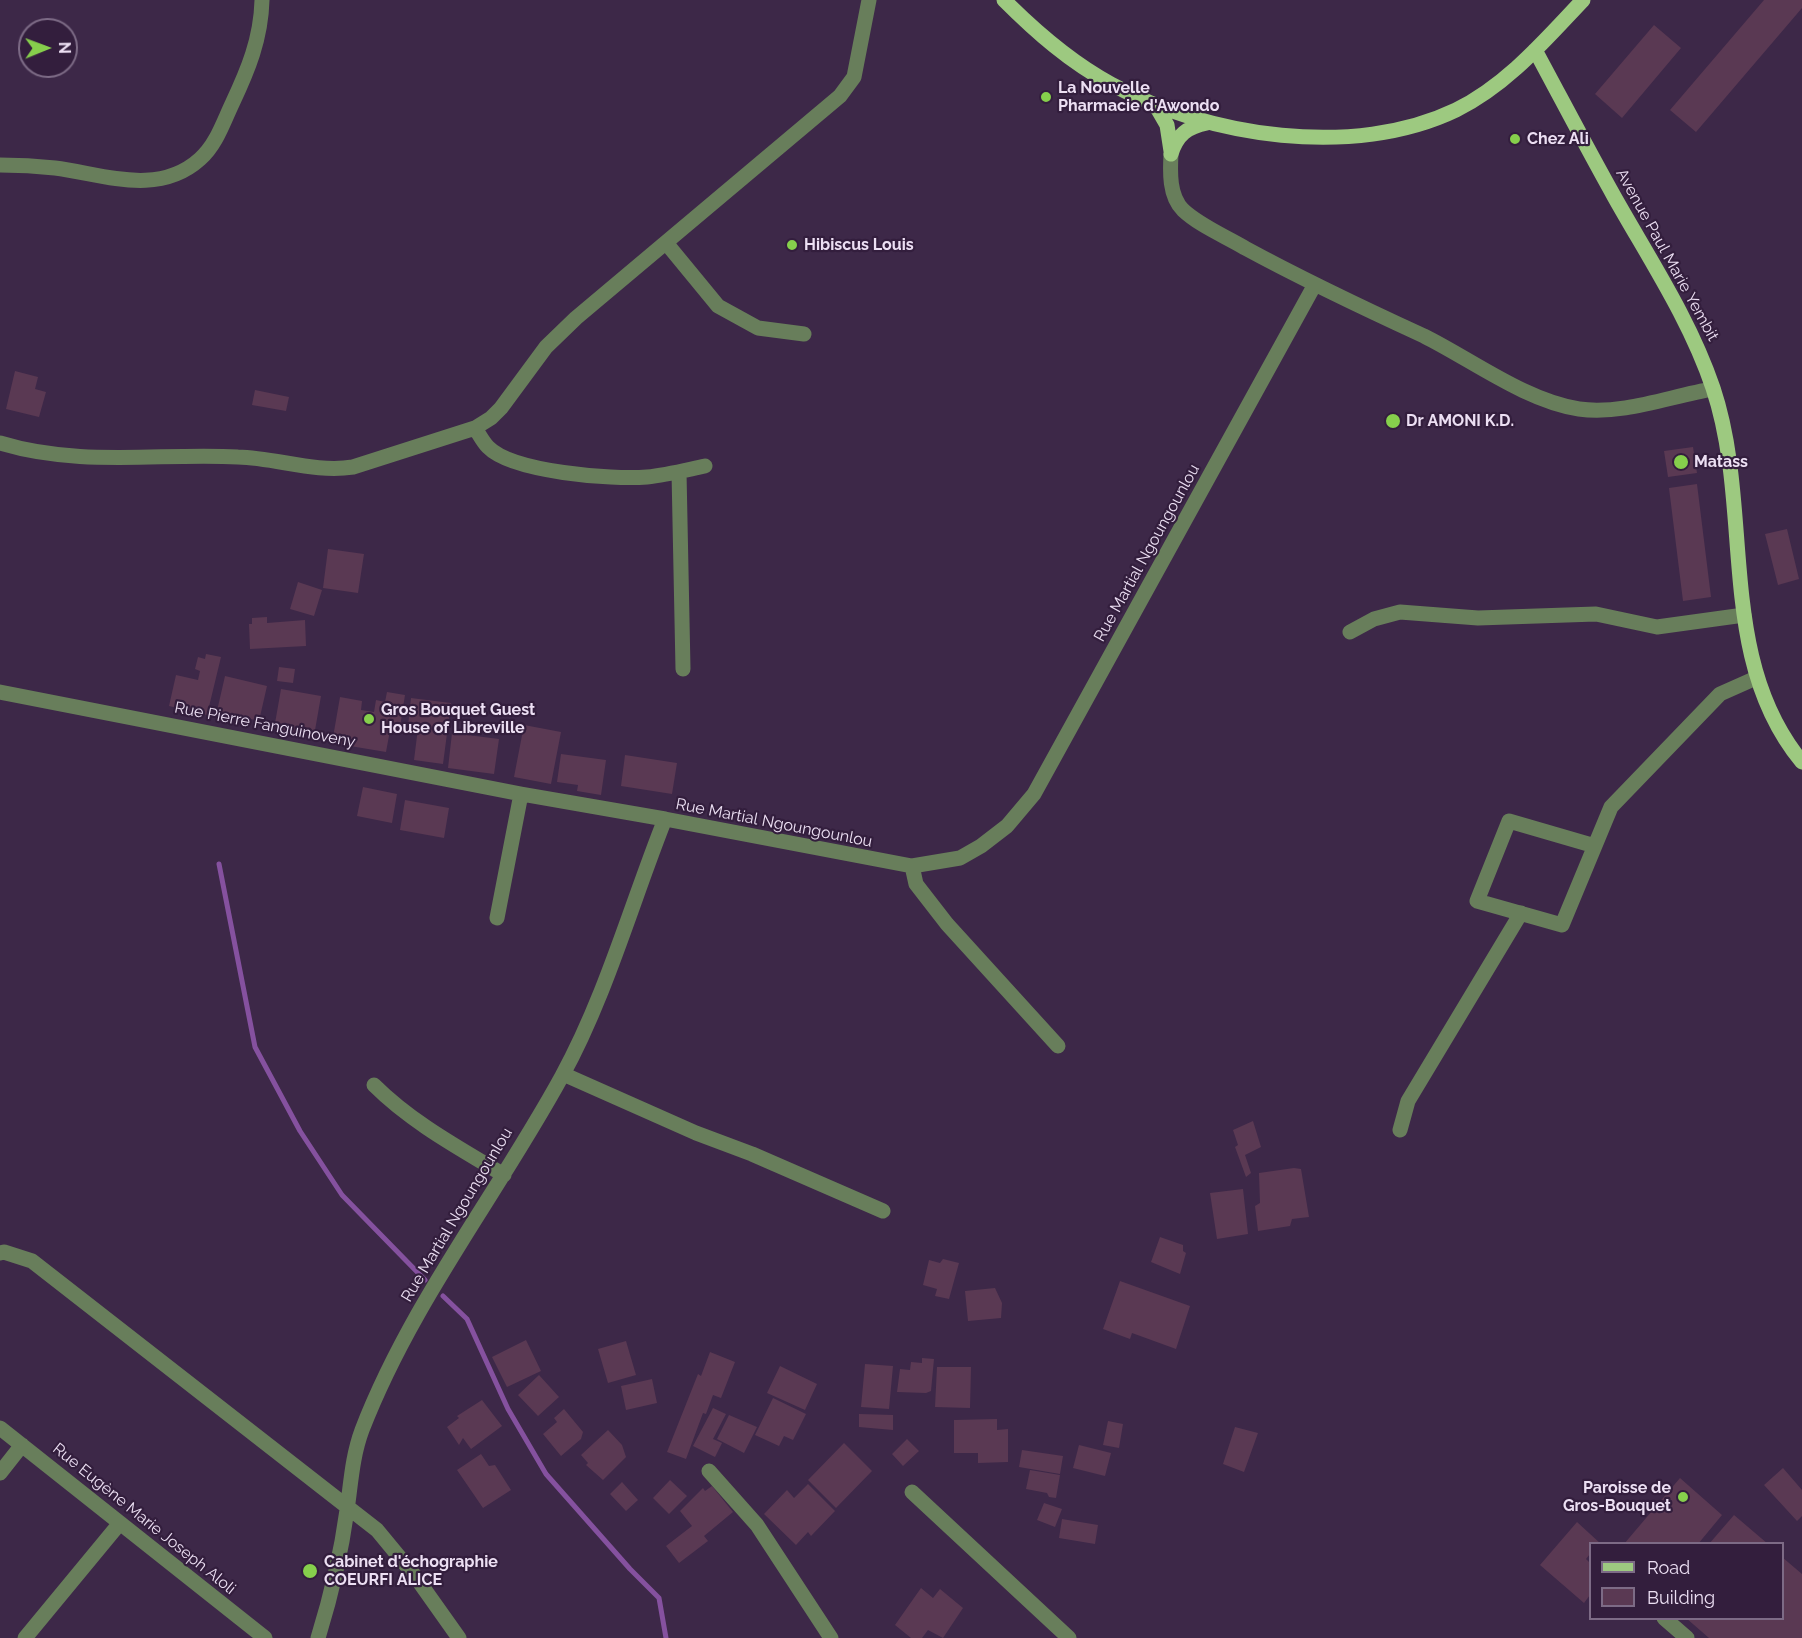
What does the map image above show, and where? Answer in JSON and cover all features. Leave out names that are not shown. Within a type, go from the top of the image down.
[{"type":"main road","points":[[1004,0],[1035,31],[1070,59],[1110,84],[1156,106],[1210,122],[1306,137],[1351,137],[1388,133],[1433,120],[1479,97],[1535,51],[1583,0]]},
{"type":"main road","name":"Avenue Paul Marie Yembit","points":[[1535,51],[1616,200],[1666,285],[1702,356],[1731,460],[1744,615],[1756,678],[1779,727],[1802,762]]},
{"type":"main road","points":[[1156,106],[1167,125],[1171,154]]},
{"type":"main road","points":[[1171,154],[1174,142],[1182,132],[1210,122]]},
{"type":"street","points":[[0,165],[56,169],[140,182],[178,173],[199,160],[215,141],[252,59],[258,38],[262,0]]},
{"type":"street","points":[[0,443],[57,456],[241,457],[333,470],[352,467],[475,428],[501,408],[546,347],[840,96],[854,77],[869,0]]},
{"type":"street","points":[[1171,154],[1170,173],[1173,190],[1181,208],[1199,222],[1314,286],[1425,337],[1535,395],[1559,405],[1603,410],[1713,389]]},
{"type":"street","points":[[667,244],[718,306],[758,328],[804,334]]},
{"type":"street","name":"Rue Martial Ngoungounlou","points":[[318,1638],[332,1592],[347,1509],[350,1473],[361,1433],[399,1348],[563,1074],[588,1021],[665,819],[912,866],[960,858],[1008,826],[1034,794],[1314,286]]},
{"type":"street","points":[[475,428],[488,448],[513,462],[621,478],[679,472],[705,466]]},
{"type":"street","points":[[679,472],[683,669]]},
{"type":"street","points":[[1350,632],[1374,619],[1400,612],[1486,618],[1596,614],[1657,627],[1744,615]]},
{"type":"street","points":[[1595,846],[1509,821],[1477,901],[1562,925],[1595,846],[1611,807],[1720,694],[1756,678]]},
{"type":"street","name":"Rue Pierre Fanguinoveny","points":[[0,692],[521,794],[665,819]]},
{"type":"street","points":[[497,918],[521,794]]},
{"type":"street","points":[[912,866],[916,884],[947,924],[1058,1046]]},
{"type":"street","points":[[1400,1130],[1408,1101],[1521,913]]},
{"type":"street","points":[[563,1074],[686,1130],[752,1154],[883,1211]]},
{"type":"street","points":[[374,1085],[422,1124],[504,1175]]},
{"type":"street","points":[[0,1253],[4,1252],[32,1261],[347,1509],[377,1530],[415,1576],[459,1638]]},
{"type":"street","name":"Rue Eugène Marie Joseph Aloli","points":[[0,1428],[265,1638]]},
{"type":"street","points":[[0,1473],[22,1445]]},
{"type":"street","points":[[709,1471],[758,1525],[831,1638]]},
{"type":"street","points":[[912,1492],[1069,1638]]},
{"type":"street","points":[[25,1638],[120,1523]]},
{"type":"street","points":[[1666,1620],[1687,1638]]},
{"type":"building","points":[[1764,0],[1802,0],[1802,8],[1696,132],[1670,110]]},
{"type":"building","points":[[1654,25],[1681,48],[1622,118],[1595,94]]},
{"type":"building","points":[[15,371],[38,377],[35,389],[46,392],[39,417],[6,409]]},
{"type":"building","points":[[255,390],[289,397],[286,411],[252,405]]},
{"type":"building","name":"Matass","points":[[1693,447],[1697,473],[1668,477],[1664,451]]},
{"type":"building","points":[[1697,484],[1711,597],[1683,601],[1669,488]]},
{"type":"building","points":[[1787,529],[1799,579],[1778,585],[1765,534]]},
{"type":"building","points":[[328,549],[364,554],[358,593],[323,588]]},
{"type":"building","points":[[298,582],[322,590],[314,616],[290,609]]},
{"type":"building","points":[[267,617],[267,623],[305,620],[306,646],[250,649],[249,624],[252,624],[252,618]]},
{"type":"building","points":[[206,654],[221,657],[207,715],[169,706],[176,675],[198,680],[200,671],[195,669],[198,657],[205,659]]},
{"type":"building","points":[[279,667],[295,669],[293,683],[277,681]]},
{"type":"building","points":[[225,676],[267,686],[259,721],[217,711]]},
{"type":"building","points":[[281,689],[321,696],[314,736],[274,729]]},
{"type":"building","name":"Gros Bouquet Guest House of Libreville","points":[[387,692],[405,695],[400,727],[391,725],[386,752],[332,743],[340,697],[362,701],[361,710],[374,712],[376,700],[385,702]]},
{"type":"building","points":[[411,698],[451,703],[443,764],[414,760],[418,728],[408,726]]},
{"type":"building","points":[[524,725],[561,732],[551,784],[514,777]]},
{"type":"building","points":[[452,733],[499,739],[494,774],[448,768]]},
{"type":"building","points":[[561,754],[606,760],[601,795],[577,791],[578,785],[557,782]]},
{"type":"building","points":[[625,755],[677,763],[672,794],[621,786]]},
{"type":"building","points":[[363,787],[397,794],[392,823],[357,816]]},
{"type":"building","points":[[405,800],[449,808],[444,838],[400,830]]},
{"type":"building","points":[[1253,1121],[1261,1147],[1245,1155],[1251,1173],[1246,1177],[1235,1147],[1238,1145],[1233,1130]]},
{"type":"building","points":[[1301,1169],[1309,1217],[1292,1219],[1290,1226],[1258,1231],[1255,1206],[1260,1203],[1259,1173]]},
{"type":"building","points":[[1243,1189],[1248,1234],[1217,1239],[1210,1193]]},
{"type":"building","points":[[1160,1237],[1183,1245],[1183,1251],[1186,1253],[1180,1274],[1151,1262]]},
{"type":"building","points":[[943,1259],[959,1263],[949,1299],[935,1296],[937,1289],[923,1285],[929,1260],[940,1263]]},
{"type":"building","points":[[1120,1281],[1190,1306],[1176,1349],[1132,1333],[1130,1339],[1103,1329]]},
{"type":"building","points":[[995,1288],[1002,1303],[1001,1318],[968,1321],[965,1291]]},
{"type":"building","points":[[526,1340],[541,1371],[507,1387],[492,1357]]},
{"type":"building","points":[[626,1341],[636,1375],[608,1383],[598,1349]]},
{"type":"building","points":[[710,1352],[735,1362],[721,1398],[713,1395],[706,1414],[703,1413],[686,1459],[667,1452],[698,1374],[701,1376]]},
{"type":"building","points":[[922,1358],[934,1359],[931,1391],[926,1393],[897,1392],[900,1369],[910,1370],[911,1362],[922,1363]]},
{"type":"building","points":[[865,1364],[893,1366],[889,1409],[861,1407]]},
{"type":"building","points":[[780,1366],[817,1384],[805,1410],[767,1393]]},
{"type":"building","points":[[937,1367],[971,1367],[970,1408],[935,1407]]},
{"type":"building","points":[[539,1375],[559,1397],[538,1416],[518,1395]]},
{"type":"building","points":[[652,1379],[657,1403],[626,1410],[621,1386]]},
{"type":"building","points":[[773,1398],[806,1414],[793,1440],[784,1436],[779,1446],[755,1435]]},
{"type":"building","points":[[482,1400],[502,1426],[471,1449],[463,1438],[459,1445],[447,1427],[459,1418],[457,1416]]},
{"type":"building","points":[[713,1408],[726,1414],[713,1439],[722,1443],[715,1457],[693,1446]]},
{"type":"building","points":[[564,1409],[583,1432],[581,1439],[561,1456],[543,1434],[557,1422],[554,1418]]},
{"type":"building","points":[[859,1414],[893,1415],[893,1430],[859,1427]]},
{"type":"building","points":[[729,1415],[757,1427],[744,1453],[717,1439]]},
{"type":"building","points":[[997,1419],[997,1430],[1008,1429],[1008,1462],[978,1463],[978,1453],[954,1453],[954,1420]]},
{"type":"building","points":[[1108,1421],[1123,1424],[1119,1448],[1103,1445]]},
{"type":"building","points":[[1235,1427],[1258,1433],[1244,1472],[1223,1464]]},
{"type":"building","points":[[608,1430],[622,1445],[626,1457],[603,1480],[586,1465],[588,1463],[581,1455]]},
{"type":"building","points":[[907,1439],[919,1451],[903,1466],[892,1454]]},
{"type":"building","points":[[844,1443],[872,1471],[836,1508],[808,1480]]},
{"type":"building","points":[[1079,1445],[1111,1453],[1105,1476],[1073,1468]]},
{"type":"building","points":[[1022,1450],[1063,1456],[1060,1474],[1019,1467]]},
{"type":"building","points":[[481,1454],[489,1466],[495,1465],[511,1490],[483,1508],[457,1470]]},
{"type":"building","points":[[1783,1468],[1802,1490],[1802,1516],[1797,1521],[1764,1485]]},
{"type":"building","points":[[1030,1470],[1060,1475],[1056,1498],[1049,1497],[1047,1493],[1026,1489]]},
{"type":"building","name":"Paroisse de Gros-Bouquet","points":[[1680,1478],[1722,1515],[1700,1542],[1626,1542]]},
{"type":"building","points":[[670,1480],[687,1496],[669,1514],[653,1498]]},
{"type":"building","points":[[622,1482],[638,1500],[626,1511],[610,1494]]},
{"type":"building","points":[[808,1484],[835,1511],[811,1536],[808,1532],[796,1545],[764,1514],[787,1490],[794,1498]]},
{"type":"building","points":[[712,1486],[733,1512],[704,1536],[708,1541],[679,1563],[666,1546],[692,1526],[680,1511],[703,1488],[705,1491]]},
{"type":"building","points":[[1044,1503],[1062,1509],[1055,1527],[1037,1520]]},
{"type":"building","points":[[1734,1515],[1766,1542],[1711,1542]]},
{"type":"building","points":[[1062,1519],[1098,1525],[1095,1544],[1059,1538]]},
{"type":"building","points":[[1577,1522],[1599,1542],[1589,1542],[1589,1555],[1586,1559],[1589,1562],[1589,1596],[1584,1603],[1540,1565]]},
{"type":"building","points":[[1784,1559],[1802,1574],[1802,1638],[1709,1638],[1688,1620],[1784,1620]]},
{"type":"building","points":[[921,1588],[933,1598],[940,1589],[963,1608],[943,1638],[928,1630],[922,1638],[911,1638],[895,1625]]},
{"type":"waterway","points":[[219,864],[255,1047],[300,1131],[342,1195],[425,1280]]},
{"type":"waterway","points":[[443,1296],[467,1319],[508,1409],[546,1474],[630,1569],[659,1598],[666,1638]]},
{"type":"place","name":"La Nouvelle Pharmacie d'Awondo","points":[[1046,97]]},
{"type":"place","name":"Chez Ali","points":[[1515,139]]},
{"type":"place","name":"Hibiscus Louis","points":[[792,245]]},
{"type":"place","name":"Dr AMONI K.D.","points":[[1393,421]]},
{"type":"place","name":"Matass","points":[[1681,462]]},
{"type":"place","name":"Gros Bouquet Guest House of Libreville","points":[[369,719]]},
{"type":"place","name":"Paroisse de Gros-Bouquet","points":[[1683,1497]]},
{"type":"place","name":"Cabinet d'échographie COEURFI ALICE","points":[[310,1571]]}]
